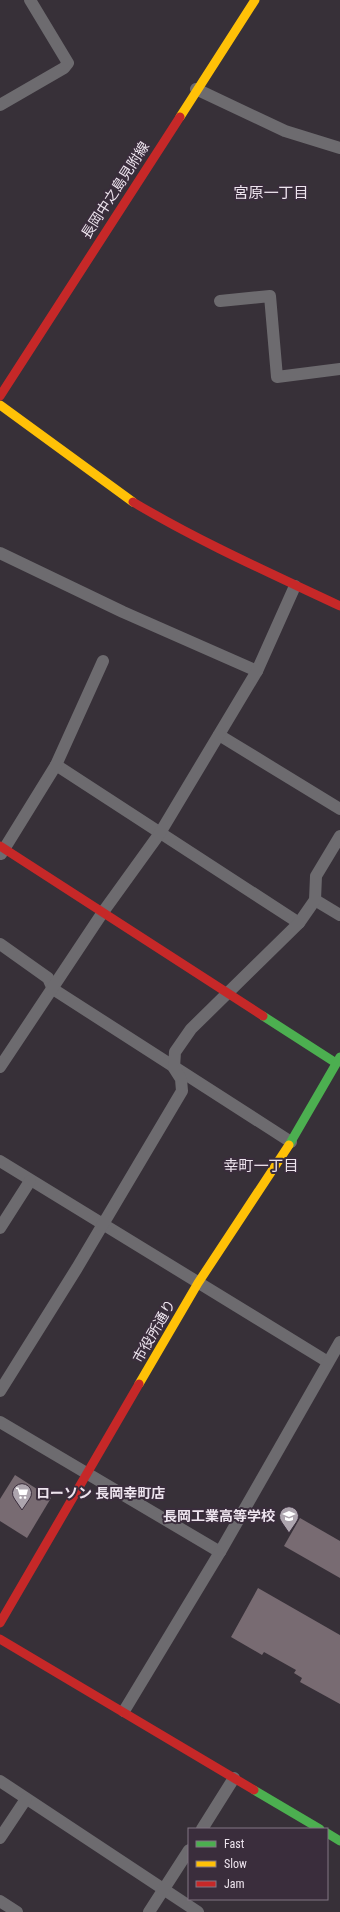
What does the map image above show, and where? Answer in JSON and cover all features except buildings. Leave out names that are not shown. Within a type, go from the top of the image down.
[{"type":"street","points":[[0,105],[64,68],[68,63],[30,0]]},
{"type":"street","name":"長岡中之島見附線","points":[[0,396],[196,89],[255,0]]},
{"type":"street","points":[[196,89],[285,132],[340,148]]},
{"type":"street","points":[[220,301],[270,296],[277,376],[340,369]]},
{"type":"street","points":[[0,405],[130,500],[170,524],[295,586],[340,606]]},
{"type":"street","points":[[0,554],[122,612],[257,671]]},
{"type":"street","points":[[0,1067],[103,912],[160,833],[257,671],[295,586]]},
{"type":"street","points":[[103,661],[56,765],[2,850],[103,912],[228,994],[338,1060]]},
{"type":"street","points":[[219,735],[340,809]]},
{"type":"street","points":[[56,765],[299,923]]},
{"type":"street","points":[[0,1391],[77,1268],[182,1091],[181,1079],[174,1068],[175,1052],[191,1029],[299,923],[315,900],[316,876],[340,836]]},
{"type":"street","points":[[315,900],[340,915]]},
{"type":"street","points":[[0,944],[48,978],[53,989],[291,1142]]},
{"type":"street","name":"市役所通り","points":[[0,1623],[198,1283],[291,1142],[338,1060]]},
{"type":"street","points":[[0,1161],[30,1181],[103,1222],[198,1283],[328,1362]]},
{"type":"street","points":[[0,1228],[30,1181]]},
{"type":"street","points":[[124,1711],[220,1552],[340,1342]]},
{"type":"street","points":[[0,1422],[220,1552]]},
{"type":"street","points":[[0,1639],[124,1711],[318,1828]]},
{"type":"street","points":[[203,1828],[234,1778]]},
{"type":"street","points":[[0,1781],[198,1912]]},
{"type":"street","points":[[0,1838],[26,1799]]},
{"type":"street","points":[[328,1834],[340,1841]]},
{"type":"street","points":[[149,1912],[188,1852]]},
{"type":"street","points":[[0,1901],[17,1912]]},
{"type":"traffic: fast","points":[[263,1016],[336,1063]]},
{"type":"traffic: fast","points":[[289,1145],[340,1057]]},
{"type":"traffic: fast","points":[[254,1790],[318,1828]]},
{"type":"traffic: fast","points":[[328,1834],[340,1841]]},
{"type":"traffic: slow","points":[[180,117],[255,0]]},
{"type":"traffic: slow","points":[[0,405],[133,502]]},
{"type":"traffic: slow","points":[[139,1384],[198,1283],[289,1145]]},
{"type":"traffic: jam","points":[[0,396],[180,117]]},
{"type":"traffic: jam","points":[[133,502],[209,544],[340,606]]},
{"type":"traffic: jam","points":[[0,846],[263,1016]]},
{"type":"traffic: jam","points":[[0,1623],[139,1384]]},
{"type":"traffic: jam","points":[[0,1639],[254,1790]]},
{"type":"place","name":"ローソン 長岡幸町店","points":[[22,1510]]},
{"type":"place","name":"長岡工業高等学校","points":[[289,1533]]},
{"type":"district","name":"宮原一丁目","points":[[271,193]]},
{"type":"district","name":"幸町一丁目","points":[[261,1166]]}]
